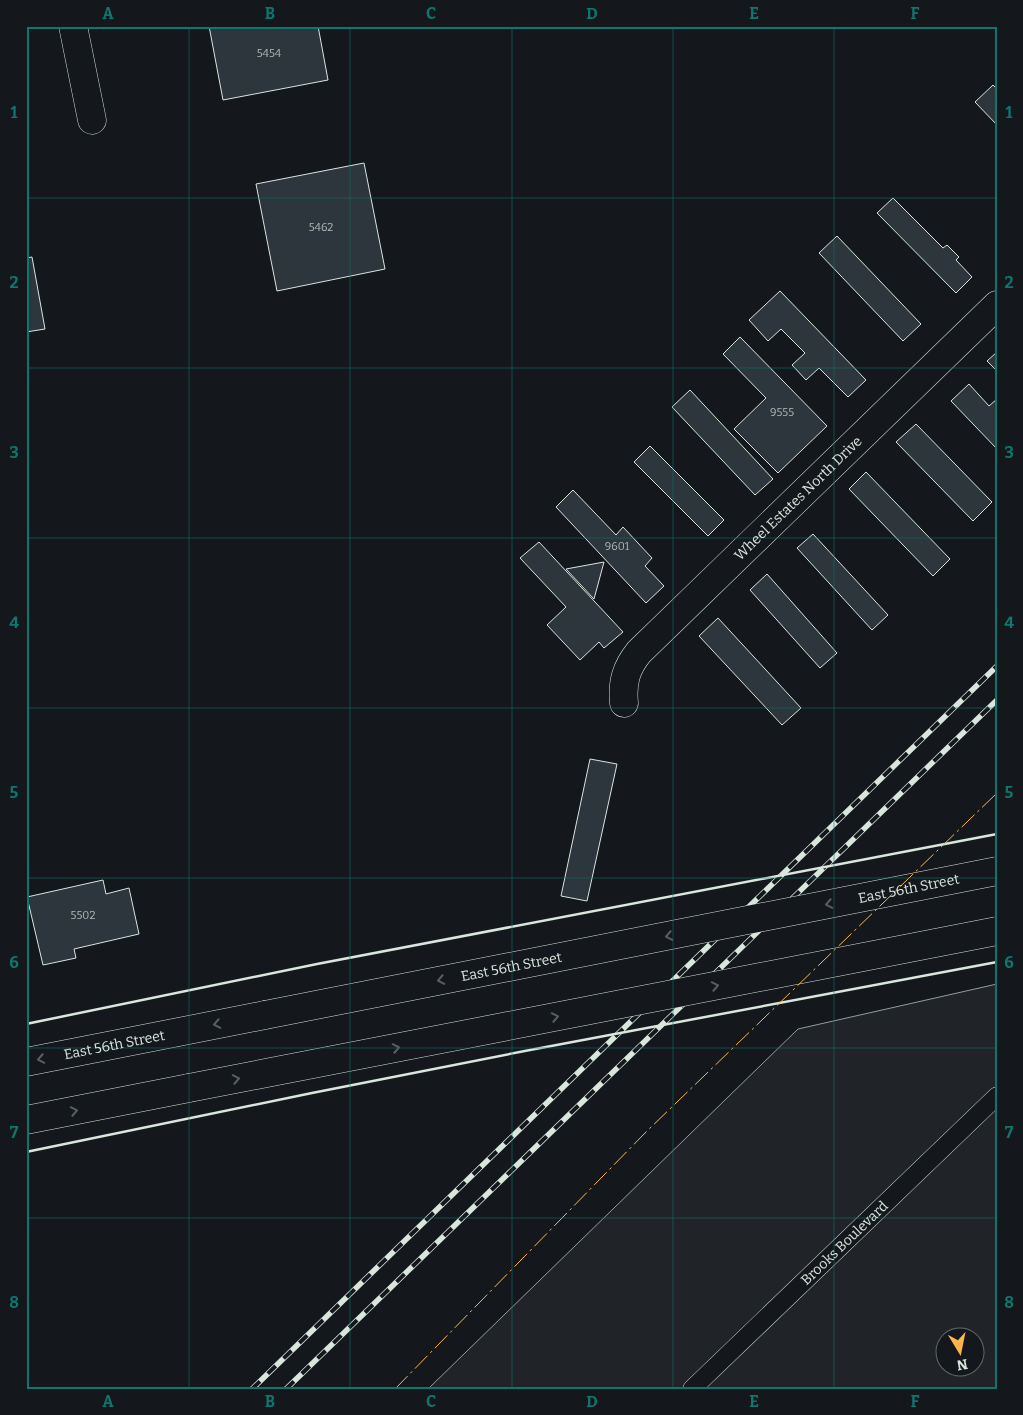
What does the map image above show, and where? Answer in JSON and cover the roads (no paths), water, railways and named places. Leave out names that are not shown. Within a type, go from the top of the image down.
[{"type":"main road","points":[[73,26],[92,120]]},
{"type":"main road","name":"Wheel Estates North Drive","points":[[624,703],[624,684],[629,666],[638,652],[997,305]]},
{"type":"main road","name":"East 56th Street","points":[[26,1062],[997,872]]},
{"type":"main road","points":[[26,1120],[997,931]]},
{"type":"lane","name":"Brooks Boulevard","points":[[692,1389],[997,1096]]},
{"type":"railway","points":[[252,1389],[997,666]]},
{"type":"railway","points":[[286,1389],[997,700]]}]
